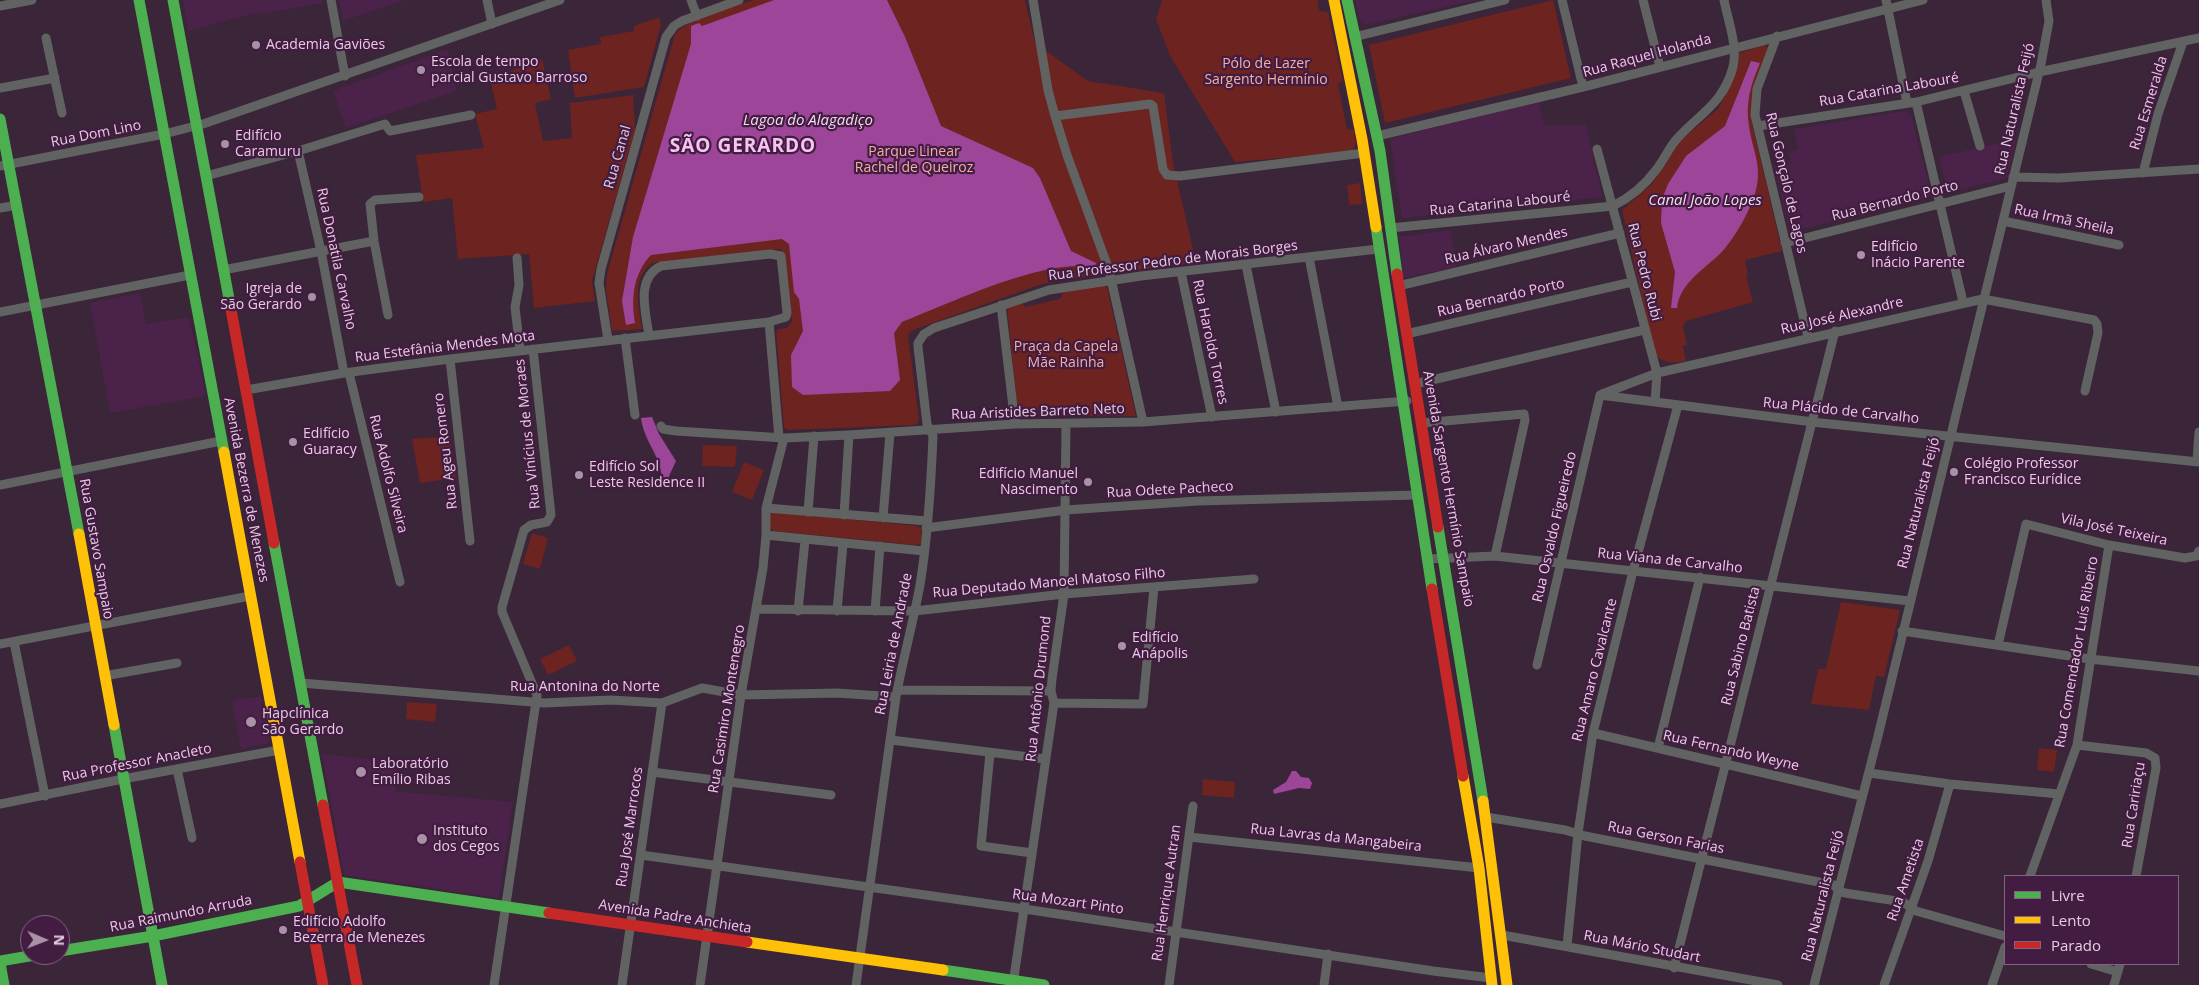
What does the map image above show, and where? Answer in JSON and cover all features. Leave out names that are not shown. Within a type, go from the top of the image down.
[{"type":"main road","name":"Avenida Bezerra de Menezes","points":[[139,0],[322,985]]},
{"type":"main road","name":"Avenida Bezerra de Menezes","points":[[173,0],[356,985]]},
{"type":"main road","points":[[1334,0],[1364,153],[1426,559],[1479,868],[1492,982]]},
{"type":"main road","name":"Avenida Sargento Hermínio Sampaio","points":[[1347,0],[1377,136],[1398,286],[1486,817],[1507,985]]},
{"type":"main road","name":"Rua Gustavo Sampaio","points":[[0,119],[5,165],[17,205],[162,985]]},
{"type":"main road","points":[[307,901],[338,882]]},
{"type":"main road","name":"Avenida Padre Anchieta","points":[[338,882],[860,958],[1013,983],[1044,985]]},
{"type":"main road","name":"Rua Raimundo Arruda","points":[[70,949],[152,936],[299,906],[307,901]]},
{"type":"main road","points":[[4,985],[0,962],[20,958]]},
{"type":"street","points":[[0,6],[32,0]]},
{"type":"street","points":[[331,0],[345,76]]},
{"type":"street","points":[[488,0],[492,24]]},
{"type":"street","name":"Rua Dom Lino","points":[[5,165],[196,126],[560,0]]},
{"type":"street","points":[[691,0],[697,16]]},
{"type":"street","name":"Rua Canal","points":[[608,340],[599,283],[666,37],[674,26],[739,0]]},
{"type":"street","points":[[1032,0],[1048,90],[1067,155],[1091,216],[1112,280],[1143,422]]},
{"type":"street","points":[[1354,37],[1505,0]]},
{"type":"street","points":[[1562,0],[1583,87]]},
{"type":"street","points":[[1643,0],[1660,67]]},
{"type":"street","points":[[1612,206],[1650,178],[1676,141],[1718,99],[1733,67],[1734,48],[1724,0]]},
{"type":"street","name":"Rua Raquel Holanda","points":[[1377,136],[1583,87],[1734,48],[1887,4],[1923,0]]},
{"type":"street","name":"Rua Naturalista Feijó","points":[[1814,985],[1839,891],[2039,72],[2048,26],[2046,0]]},
{"type":"street","points":[[1887,4],[1912,103],[1941,203],[1963,302]]},
{"type":"street","name":"Rua Gonçalo de Lagos","points":[[1777,36],[1757,89],[1755,109],[1808,337]]},
{"type":"street","points":[[46,38],[62,113]]},
{"type":"street","name":"Rua Catarina Labouré","points":[[1758,126],[1912,103],[2039,72],[2199,38]]},
{"type":"street","name":"Rua Esmeralda","points":[[2143,173],[2158,114],[2183,42]]},
{"type":"street","points":[[0,88],[55,78]]},
{"type":"street","points":[[1964,91],[1980,146]]},
{"type":"street","points":[[1055,116],[1150,104],[1155,108],[1163,169],[1167,175],[1180,176],[1364,153]]},
{"type":"street","points":[[206,176],[298,151],[385,124],[390,131],[471,115]]},
{"type":"street","name":"Rua Pedro Rubi","points":[[1597,149],[1657,373],[1655,402]]},
{"type":"street","name":"Rua Donatila Carvalho","points":[[298,151],[347,373]]},
{"type":"street","name":"Rua Bernardo Porto","points":[[1786,243],[1941,203],[2012,182],[2199,169]]},
{"type":"street","points":[[388,315],[369,208],[371,202],[419,197]]},
{"type":"street","points":[[0,208],[17,205]]},
{"type":"street","name":"Rua Catarina Labouré","points":[[1390,228],[1612,206]]},
{"type":"street","name":"Rua Irmã Sheila","points":[[2003,221],[2119,246]]},
{"type":"street","name":"Rua Álvaro Mendes","points":[[1398,286],[1620,233]]},
{"type":"street","points":[[224,270],[374,241]]},
{"type":"street","name":"Rua Professor Pedro de Morais Borges","points":[[920,338],[934,328],[1049,290],[1112,280],[1378,249]]},
{"type":"street","name":"Rua Estefânia Mendes Mota","points":[[246,390],[347,373],[450,359],[520,350],[648,336],[782,320],[787,316],[782,260],[777,254],[661,266],[655,269],[645,284],[644,301],[648,336]]},
{"type":"street","points":[[1309,257],[1338,407]]},
{"type":"street","points":[[517,258],[519,285],[515,307],[520,350]]},
{"type":"street","points":[[1246,265],[1276,412]]},
{"type":"street","name":"Rua Haroldo Torres","points":[[1181,272],[1212,416]]},
{"type":"street","points":[[0,312],[190,275]]},
{"type":"street","name":"Rua Bernardo Porto","points":[[1406,334],[1632,282]]},
{"type":"street","name":"Rua José Alexandre","points":[[1600,395],[1657,373],[1808,337],[1983,299],[2094,320],[2097,324],[2098,333],[2084,391]]},
{"type":"street","points":[[1001,305],[1015,424]]},
{"type":"street","name":"Rua Casimiro Montenegro","points":[[700,985],[741,695],[757,609],[766,535],[766,508],[781,438],[769,322]]},
{"type":"street","points":[[1415,384],[1644,330]]},
{"type":"street","name":"Rua Sabino Batista","points":[[1674,968],[1814,422],[1835,331]]},
{"type":"street","points":[[625,338],[636,415]]},
{"type":"street","name":"Rua Leiria de Andrade","points":[[856,985],[902,660],[915,611],[924,551],[933,436],[927,424],[918,347],[920,338]]},
{"type":"street","name":"Rua Vinícius de Moraes","points":[[533,349],[551,515],[547,522],[531,525],[524,530],[502,612],[537,695],[536,703]]},
{"type":"street","name":"Rua Ageu Romero","points":[[450,359],[470,541]]},
{"type":"street","name":"Rua Adolfo Silveira","points":[[347,373],[400,582]]},
{"type":"street","name":"Rua Plácido de Carvalho","points":[[1600,395],[1814,422],[2198,462]]},
{"type":"street","name":"Rua Osvaldo Figueiredo","points":[[1537,665],[1600,395]]},
{"type":"street","name":"Rua Aristides Barreto Neto","points":[[661,426],[663,429],[676,431],[781,438],[930,431],[1015,424],[1143,422],[1418,400]]},
{"type":"street","name":"Rua Amaro Cavalcante","points":[[1567,946],[1578,833],[1593,733],[1633,572],[1678,405]]},
{"type":"street","points":[[1422,423],[1524,413],[1525,420],[1495,556]]},
{"type":"street","name":"Rua Antônio Drumond","points":[[1013,983],[1054,703],[1051,691],[1064,594],[1066,424]]},
{"type":"street","points":[[2198,462],[2199,432]]},
{"type":"street","points":[[883,518],[890,433]]},
{"type":"street","points":[[844,515],[850,435]]},
{"type":"street","points":[[808,512],[814,436]]},
{"type":"street","points":[[0,485],[221,441]]},
{"type":"street","name":"Rua Odete Pacheco","points":[[766,508],[883,518],[926,525],[1066,510],[1198,502],[1417,495]]},
{"type":"street","name":"Vila José Teixeira","points":[[1998,645],[2026,524],[2109,545],[2185,558],[2198,553]]},
{"type":"street","points":[[766,535],[924,551]]},
{"type":"street","points":[[798,611],[805,540]]},
{"type":"street","points":[[837,611],[843,544]]},
{"type":"street","name":"Rua Comendador Luís Ribeiro","points":[[2030,875],[2077,745],[2109,545]]},
{"type":"street","points":[[875,611],[880,546]]},
{"type":"street","name":"Rua Viana de Carvalho","points":[[1426,559],[1495,556],[1910,601]]},
{"type":"street","points":[[1658,748],[1700,577]]},
{"type":"street","name":"Rua Deputado Manoel Matoso Filho","points":[[757,609],[915,611],[1064,594],[1254,579]]},
{"type":"street","points":[[1054,703],[1143,704],[1154,587]]},
{"type":"street","points":[[0,644],[250,596]]},
{"type":"street","points":[[1902,631],[2090,659],[2199,671]]},
{"type":"street","points":[[14,642],[45,796]]},
{"type":"street","points":[[104,676],[177,664]]},
{"type":"street","name":"Rua Antonina do Norte","points":[[301,683],[536,703],[611,700],[662,703],[702,688],[741,695],[1051,691]]},
{"type":"street","points":[[494,985],[536,703]]},
{"type":"street","name":"Rua José Marrocos","points":[[622,985],[662,703]]},
{"type":"street","name":"Rua Fernando Weyne","points":[[1593,733],[1862,796]]},
{"type":"street","points":[[891,740],[1045,759]]},
{"type":"street","name":"Rua Caririaçu","points":[[2077,745],[2146,753],[2155,758],[2156,768],[2136,875]]},
{"type":"street","name":"Rua Professor Anacleto","points":[[0,804],[279,750]]},
{"type":"street","points":[[990,753],[981,846],[1032,853]]},
{"type":"street","points":[[177,769],[192,838]]},
{"type":"street","points":[[652,772],[831,795]]},
{"type":"street","points":[[1868,772],[1950,784],[2059,794]]},
{"type":"street","name":"Rua Ametista","points":[[1884,985],[1937,833],[1950,784]]},
{"type":"street","name":"Rua Henrique Autran","points":[[1169,985],[1194,806]]},
{"type":"street","name":"Rua Gerson Farias","points":[[1486,817],[1502,818],[1834,885],[1845,894],[1895,900],[1911,906],[1916,911],[2004,936]]},
{"type":"street","name":"Rua Lavras da Mangabeira","points":[[1189,836],[1479,868]]},
{"type":"street","name":"Rua Mozart Pinto","points":[[641,855],[1328,954],[1492,982]]},
{"type":"street","name":"Rua Mário Studart","points":[[1502,935],[1674,968],[1778,985]]},
{"type":"street","points":[[1992,985],[2004,950]]},
{"type":"street","points":[[1324,985],[1328,954]]},
{"type":"street","points":[[2098,965],[2119,968],[2114,985]]},
{"type":"shaded area","points":[[183,0],[322,0],[323,3],[262,14],[261,12],[188,31]]},
{"type":"shaded area","points":[[339,0],[405,0],[343,21]]},
{"type":"shaded area","points":[[1355,0],[1477,0],[1365,25],[1360,21]]},
{"type":"shaded area","name":"Escola de tempo parcial Gustavo Barroso","points":[[447,49],[457,91],[346,128],[333,91]]},
{"type":"shaded area","points":[[1539,102],[1544,125],[1586,125],[1602,197],[1402,218],[1390,140],[1392,138]]},
{"type":"shaded area","points":[[1905,111],[1911,115],[1931,192],[1927,198],[1794,231],[1789,228],[1774,165],[1791,162],[1788,152],[1798,150],[1794,129]]},
{"type":"shaded area","points":[[2016,139],[2007,178],[1951,192],[1947,189],[1939,157]]},
{"type":"shaded area","points":[[1450,230],[1457,267],[1403,278],[1399,237]]},
{"type":"shaded area","points":[[140,293],[146,324],[189,317],[206,394],[202,397],[110,413],[90,303]]},
{"type":"shaded area","name":"Hapclínica São Gerardo","points":[[261,696],[270,743],[241,749],[232,701]]},
{"type":"shaded area","name":"Instituto dos Cegos","points":[[322,754],[398,762],[395,791],[513,802],[499,898],[344,875]]},
{"type":"green space","name":"Lagoa do Alagadiço","points":[[753,0],[1025,0],[1035,43],[1088,81],[1164,93],[1173,163],[1196,262],[1055,281],[913,330],[908,335],[919,420],[917,424],[913,425],[788,430],[784,428],[776,333],[778,329],[787,328],[792,321],[785,254],[780,249],[652,263],[645,269],[639,284],[638,303],[642,329],[612,331],[606,290],[607,274],[675,34],[680,29],[699,19]]},
{"type":"green space","name":"Pólo de Lazer Sargento Hermínio","points":[[1162,0],[1318,0],[1319,11],[1328,12],[1343,81],[1338,84],[1347,129],[1354,130],[1356,143],[1352,152],[1235,162],[1170,56],[1156,19]]},
{"type":"green space","points":[[1553,0],[1571,78],[1385,123],[1369,45]]},
{"type":"green space","points":[[659,17],[661,25],[644,87],[575,98],[568,50],[601,44],[600,37],[634,31],[634,26]]},
{"type":"green space","points":[[1764,45],[1769,48],[1752,109],[1752,123],[1782,251],[1745,260],[1748,275],[1746,276],[1753,302],[1686,321],[1683,327],[1687,345],[1683,346],[1686,361],[1665,361],[1655,354],[1622,210],[1652,184],[1681,140],[1718,109],[1729,89],[1739,64],[1739,53]]},
{"type":"green space","points":[[542,59],[551,99],[535,103],[543,141],[572,138],[570,103],[633,95],[635,130],[592,281],[595,301],[534,308],[529,254],[458,259],[452,198],[423,202],[416,155],[484,148],[475,114],[497,109],[490,79]]},
{"type":"green space","points":[[1360,183],[1362,204],[1349,205],[1347,185]]},
{"type":"green space","name":"Praça da Capela Mãe Rainha","points":[[1102,284],[1107,287],[1136,416],[1060,416],[1054,410],[1031,411],[1026,418],[1022,418],[1018,413],[1007,307],[1022,303],[1025,307],[1060,299],[1064,291]]},
{"type":"green space","points":[[450,436],[456,478],[420,483],[412,439]]},
{"type":"green space","points":[[703,445],[737,446],[735,467],[702,466]]},
{"type":"green space","points":[[744,462],[764,470],[752,500],[732,492]]},
{"type":"green space","points":[[775,512],[918,526],[922,530],[921,543],[916,545],[774,531],[769,527],[770,514]]},
{"type":"green space","points":[[532,533],[548,538],[540,569],[523,564]]},
{"type":"green space","points":[[1841,602],[1900,610],[1884,677],[1876,676],[1869,710],[1811,704],[1818,669],[1826,669]]},
{"type":"green space","points":[[569,645],[577,661],[548,675],[540,659]]},
{"type":"green space","points":[[407,702],[437,704],[435,722],[406,719]]},
{"type":"green space","points":[[2039,748],[2057,750],[2054,772],[2037,770]]},
{"type":"green space","points":[[1203,779],[1235,782],[1234,798],[1202,795]]},
{"type":"water","name":"Lagoa do Alagadiço","points":[[774,0],[887,0],[905,37],[941,126],[1033,168],[1040,178],[1071,251],[1096,263],[1095,269],[1076,266],[1027,275],[971,294],[902,322],[894,333],[900,380],[890,391],[803,395],[792,387],[791,355],[803,331],[799,299],[794,292],[789,244],[782,239],[651,255],[640,270],[637,278],[633,304],[635,323],[626,325],[622,301],[633,237],[691,44],[691,26],[699,23],[702,26]]},
{"type":"water","name":"Canal João Lopes","points":[[1751,61],[1760,63],[1748,101],[1749,126],[1758,169],[1754,197],[1730,242],[1684,289],[1679,298],[1677,308],[1671,308],[1675,272],[1661,223],[1662,199],[1668,184],[1686,156],[1725,126]]},
{"type":"water","points":[[652,417],[659,434],[676,461],[669,476],[669,485],[663,484],[658,461],[642,424],[641,418]]},
{"type":"water","points":[[1292,771],[1296,771],[1301,777],[1309,778],[1312,783],[1310,789],[1299,788],[1274,794],[1273,790],[1286,782]]},
{"type":"traffic: fast","points":[[139,0],[224,452]]},
{"type":"traffic: fast","points":[[173,0],[230,304]]},
{"type":"traffic: fast","points":[[1347,0],[1380,151],[1397,274]]},
{"type":"traffic: fast","points":[[0,119],[79,534]]},
{"type":"traffic: fast","points":[[1376,227],[1432,589]]},
{"type":"traffic: fast","points":[[1438,527],[1483,801]]},
{"type":"traffic: fast","points":[[274,543],[323,805]]},
{"type":"traffic: fast","points":[[114,725],[162,985]]},
{"type":"traffic: fast","points":[[70,949],[153,936],[299,906],[338,882],[549,913]]},
{"type":"traffic: fast","points":[[0,961],[20,958]]},
{"type":"traffic: fast","points":[[0,963],[4,985]]},
{"type":"traffic: fast","points":[[943,970],[1044,985]]},
{"type":"traffic: slow","points":[[1334,0],[1362,139],[1376,227]]},
{"type":"traffic: slow","points":[[224,452],[300,862]]},
{"type":"traffic: slow","points":[[79,534],[114,725]]},
{"type":"traffic: slow","points":[[1463,776],[1479,868],[1492,985]]},
{"type":"traffic: slow","points":[[1483,801],[1507,985]]},
{"type":"traffic: slow","points":[[747,942],[943,970]]},
{"type":"traffic: jam","points":[[1397,274],[1438,527]]},
{"type":"traffic: jam","points":[[230,304],[274,543]]},
{"type":"traffic: jam","points":[[1432,589],[1463,776]]},
{"type":"traffic: jam","points":[[323,805],[357,985]]},
{"type":"traffic: jam","points":[[300,862],[323,985]]},
{"type":"traffic: jam","points":[[549,913],[747,942]]},
{"type":"place","name":"Academia Gaviões","points":[[256,45]]},
{"type":"place","name":"Escola de tempo parcial Gustavo Barroso","points":[[421,70]]},
{"type":"place","name":"Edifício Caramuru","points":[[225,144]]},
{"type":"place","name":"Edifício Inácio Parente","points":[[1861,255]]},
{"type":"place","name":"Igreja de São Gerardo","points":[[312,297]]},
{"type":"place","name":"Edifício Guaracy","points":[[293,442]]},
{"type":"place","name":"Colégio Professor Francisco Eurídice","points":[[1954,472]]},
{"type":"place","name":"Edifício Sol Leste Residence II","points":[[579,475]]},
{"type":"place","name":"Edifício Manuel Nascimento","points":[[1088,482]]},
{"type":"place","name":"Edifício Anápolis","points":[[1122,646]]},
{"type":"place","name":"Hapclínica São Gerardo","points":[[251,722]]},
{"type":"place","name":"Laboratório Emílio Ribas","points":[[361,772]]},
{"type":"place","name":"Instituto dos Cegos","points":[[422,839]]},
{"type":"place","name":"Edifício Adolfo Bezerra de Menezes","points":[[283,930]]},
{"type":"district","name":"SÃO GERARDO","points":[[743,147]]},
{"type":"park label","name":"Parque Linear Rachel de Queiroz","points":[[914,160]]}]
